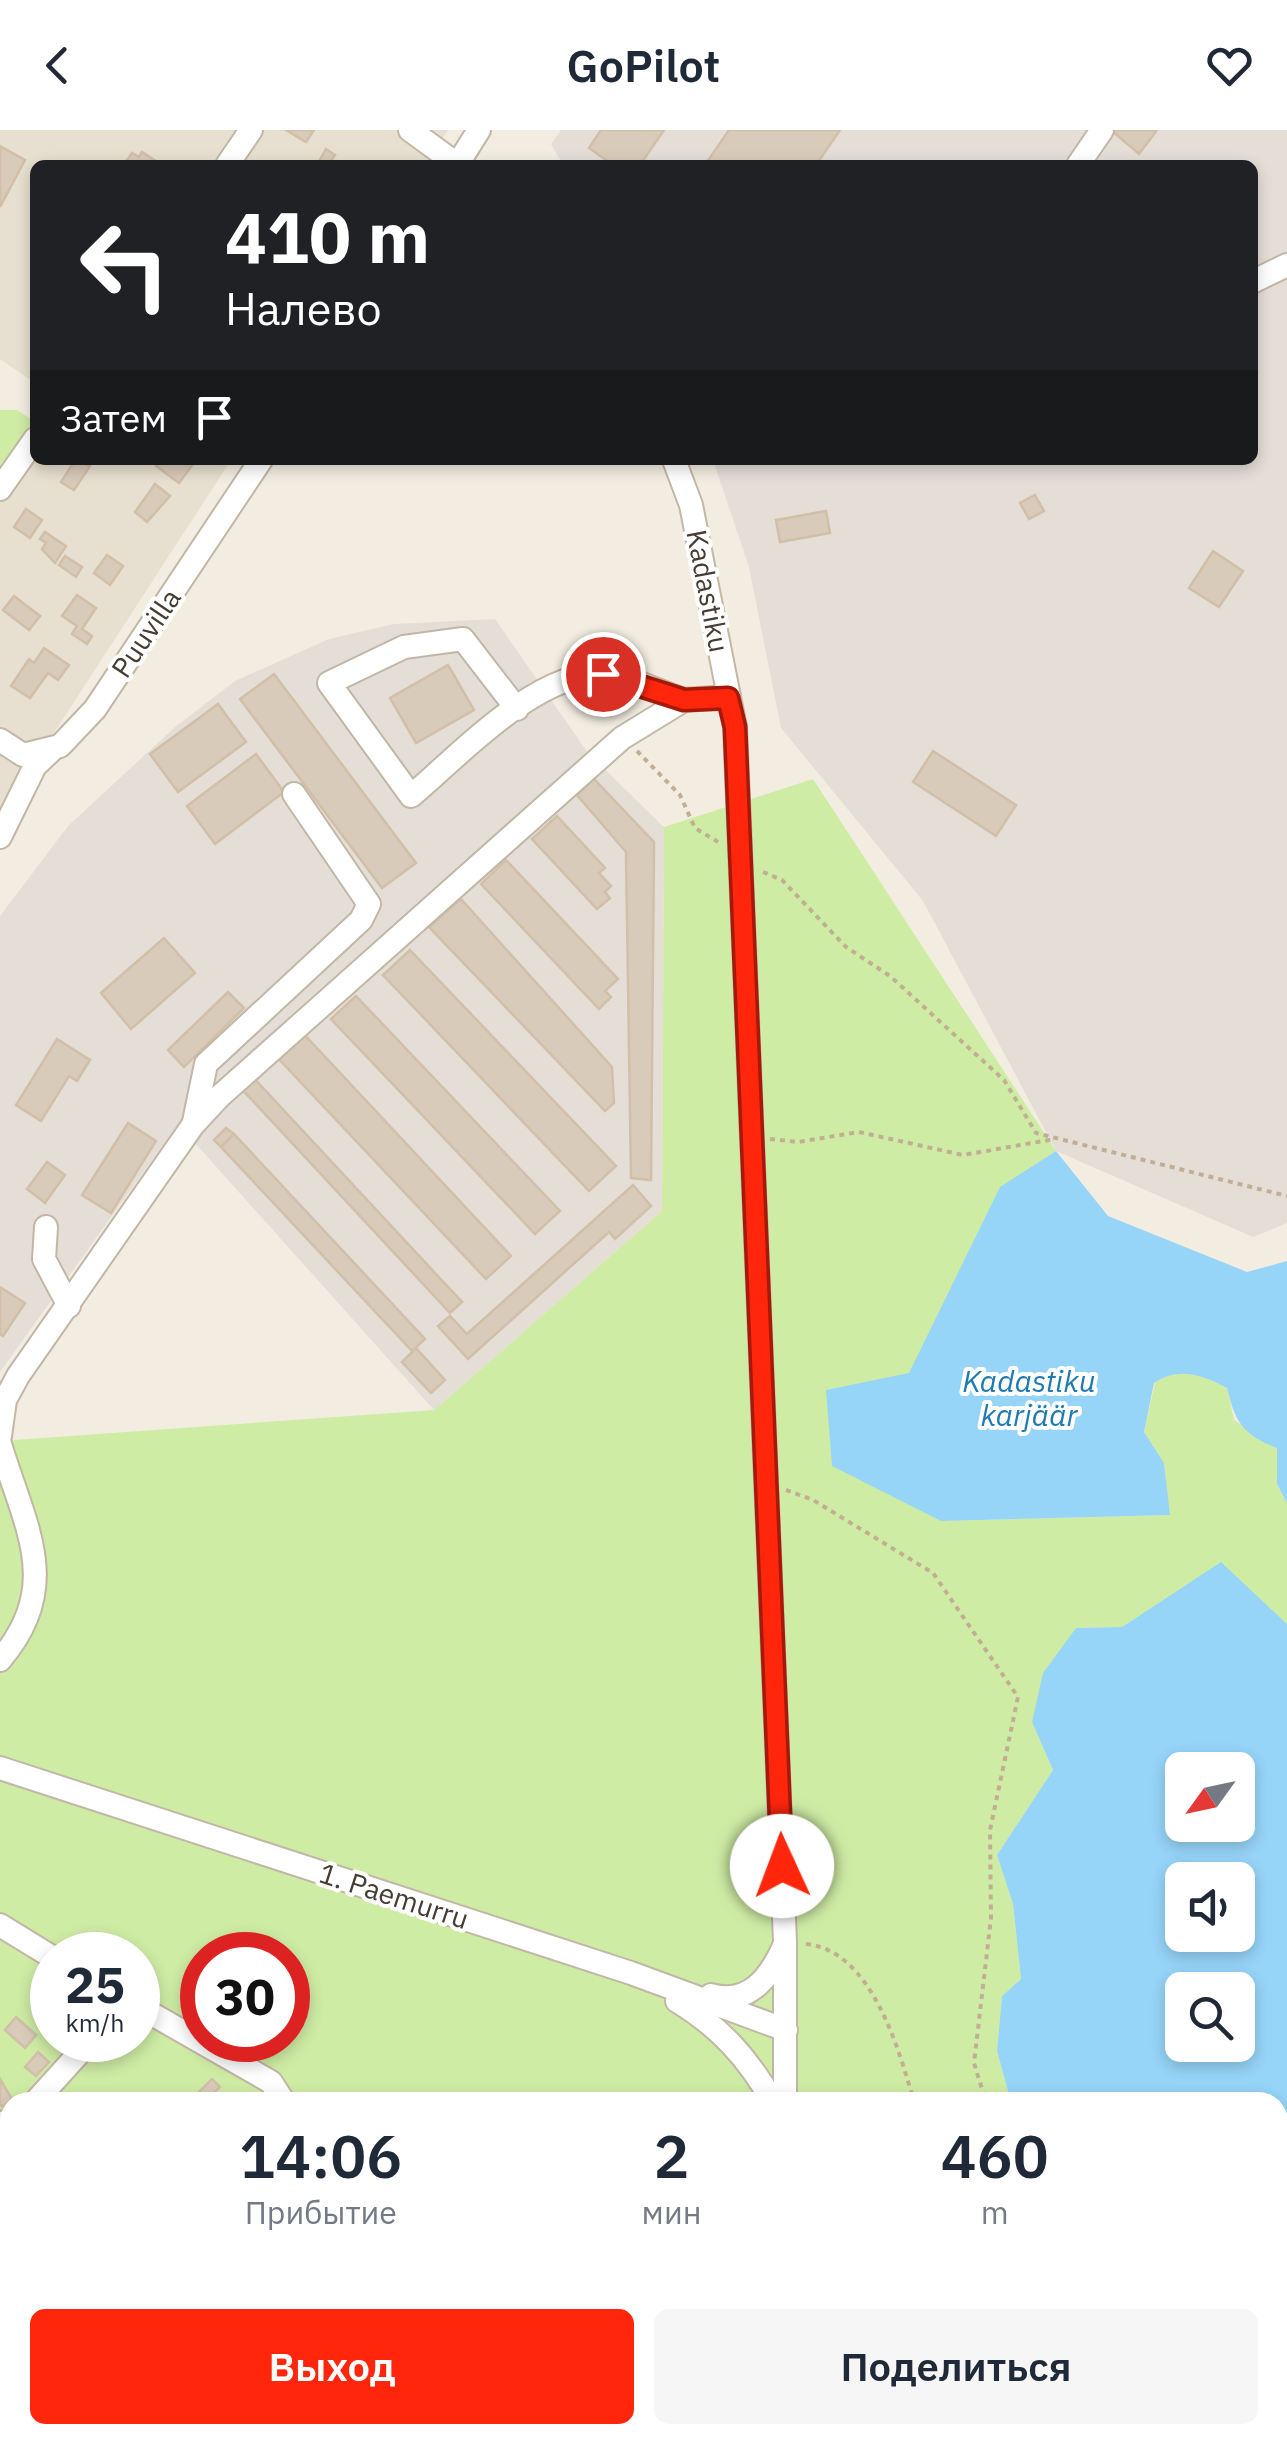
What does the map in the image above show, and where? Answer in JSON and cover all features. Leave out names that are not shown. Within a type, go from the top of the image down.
[{"type":"street","points":[[231,160],[252,130]]},
{"type":"street","points":[[410,130],[450,160]]},
{"type":"street","points":[[460,160],[479,130]]},
{"type":"street","points":[[1081,160],[1102,130]]},
{"type":"street","points":[[1258,279],[1287,265]]},
{"type":"street","points":[[0,489],[30,446]]},
{"type":"street","name":"Puuvilla","points":[[0,836],[35,766],[95,710],[258,465]]},
{"type":"street","name":"Kadastiku","points":[[676,465],[691,505],[735,727],[786,1942],[785,2092]]},
{"type":"street","points":[[517,709],[464,639],[404,647],[329,683],[410,796],[517,709],[543,687],[603,674],[684,700],[728,698]]},
{"type":"street","points":[[0,1660],[24,1632],[34,1607],[38,1578],[11,1512],[0,1440],[9,1370],[68,1306],[194,1125],[262,1058],[622,738],[684,700]]},
{"type":"street","points":[[0,740],[23,756],[54,748]]},
{"type":"street","points":[[194,1125],[206,1064],[361,920],[370,904],[294,794]]},
{"type":"street","points":[[46,1227],[44,1259],[68,1306]]},
{"type":"street","name":"1. Paemurru","points":[[0,1768],[631,1973],[786,2030]]},
{"type":"street","points":[[0,1925],[30,1943]]},
{"type":"street","points":[[631,1973],[724,1998],[739,1996],[772,1972],[786,1942]]},
{"type":"street","points":[[631,1973],[712,2022],[750,2063],[767,2092]]},
{"type":"street","points":[[160,2019],[270,2082],[277,2092]]},
{"type":"street","points":[[44,2092],[71,2062]]},
{"type":"path","points":[[622,738],[680,794],[695,828],[709,833],[741,862],[782,880],[846,947],[890,976],[1004,1080],[1036,1133],[1287,1196]]},
{"type":"path","points":[[752,1137],[798,1142],[860,1132],[963,1155],[1060,1138]]},
{"type":"path","points":[[766,1483],[813,1500],[933,1574],[1018,1697],[990,1830],[990,1918],[974,2063],[983,2092]]},
{"type":"path","points":[[786,1942],[820,1946],[842,1956],[866,1986],[891,2035],[911,2092]]},
{"type":"shaded area","points":[[0,130],[448,130],[428,160],[30,160],[30,380],[0,359]]},
{"type":"shaded area","points":[[561,130],[1287,130],[1287,1223],[1253,1237],[1056,1151],[923,901],[781,728],[749,567],[715,465],[1258,465],[1258,160],[560,160],[551,144]]},
{"type":"shaded area","points":[[30,442],[30,465],[228,465],[0,816],[0,484]]},
{"type":"shaded area","points":[[495,619],[588,753],[664,827],[662,1211],[434,1410],[178,1124],[0,1372],[0,916],[68,826],[175,727],[235,681],[329,639],[394,624]],"holes":[[[526,809],[200,1100],[310,998]]]},
{"type":"green space","points":[[0,410],[17,410],[30,419],[30,430],[0,476]]},
{"type":"green space","points":[[813,779],[1056,1151],[1000,1188],[909,1374],[826,1390],[941,1521],[1169,1515],[1164,1463],[1144,1432],[1155,1382],[1173,1374],[1200,1376],[1227,1388],[1234,1420],[1277,1448],[1277,1484],[1287,1503],[1287,1624],[1221,1563],[1122,1627],[1076,1628],[1032,1722],[1053,1770],[997,1855],[1013,1904],[1021,1979],[1002,1996],[997,2051],[1008,2092],[0,2092],[0,1441],[434,1410],[662,1211],[664,827]]},
{"type":"water","name":"Kadastiku karjäär","points":[[1056,1151],[1108,1216],[1247,1272],[1287,1261],[1287,1503],[1277,1484],[1277,1448],[1242,1426],[1227,1388],[1190,1374],[1172,1375],[1154,1383],[1144,1432],[1164,1463],[1170,1515],[941,1521],[832,1466],[826,1390],[909,1373],[1000,1187]]},
{"type":"water","points":[[1221,1562],[1287,1624],[1287,2092],[1008,2092],[997,2051],[1002,1996],[1021,1979],[1013,1904],[997,1855],[1053,1770],[1032,1722],[1043,1673],[1076,1628],[1122,1627]]},
{"type":"building","points":[[286,130],[314,130],[306,142]]},
{"type":"building","points":[[601,130],[664,130],[643,160],[606,160],[589,148]]},
{"type":"building","points":[[729,130],[840,130],[819,160],[708,160]]},
{"type":"building","points":[[1111,130],[1157,130],[1139,154]]},
{"type":"building","points":[[0,146],[25,160],[0,207]]},
{"type":"building","points":[[326,149],[335,155],[332,160],[320,160]]},
{"type":"building","points":[[142,152],[154,160],[127,160],[132,153],[139,157]]},
{"type":"building","points":[[72,465],[90,466],[74,490],[61,482]]},
{"type":"building","points":[[157,465],[192,465],[179,483]]},
{"type":"building","points":[[155,484],[170,496],[147,522],[135,512]]},
{"type":"building","points":[[1035,495],[1044,511],[1029,519],[1020,503]]},
{"type":"building","points":[[26,509],[42,520],[30,538],[14,527]]},
{"type":"building","points":[[826,511],[830,533],[780,542],[776,520]]},
{"type":"building","points":[[45,532],[66,546],[55,563],[42,549],[46,543],[40,539]]},
{"type":"building","points":[[1213,551],[1243,571],[1219,607],[1189,588]]},
{"type":"building","points":[[107,555],[123,566],[110,585],[94,573]]},
{"type":"building","points":[[65,556],[82,567],[76,577],[59,565]]},
{"type":"building","points":[[77,595],[96,608],[82,629],[92,636],[87,644],[72,634],[77,626],[62,616]]},
{"type":"building","points":[[14,596],[40,616],[29,630],[3,610]]},
{"type":"building","points":[[44,648],[69,665],[58,680],[48,673],[30,698],[11,686],[29,659],[34,663]]},
{"type":"building","points":[[448,665],[474,710],[416,743],[390,698]]},
{"type":"building","points":[[274,674],[416,863],[382,888],[240,699]]},
{"type":"building","points":[[218,704],[246,742],[178,792],[150,754]]},
{"type":"building","points":[[933,751],[1016,805],[996,836],[913,782]]},
{"type":"building","points":[[256,754],[284,792],[215,844],[187,806]]},
{"type":"building","points":[[594,779],[654,842],[651,1180],[631,1178],[626,852],[577,795]]},
{"type":"building","points":[[557,816],[605,868],[599,873],[611,886],[605,892],[610,898],[597,909],[532,839]]},
{"type":"building","points":[[506,860],[618,979],[605,991],[611,997],[599,1009],[481,884]]},
{"type":"building","points":[[461,899],[612,1067],[614,1103],[605,1111],[429,927]]},
{"type":"building","points":[[164,938],[195,973],[131,1029],[101,993]]},
{"type":"building","points":[[410,950],[616,1166],[589,1191],[383,975]]},
{"type":"building","points":[[228,992],[244,1008],[184,1067],[168,1050]]},
{"type":"building","points":[[356,996],[560,1211],[535,1234],[331,1019]]},
{"type":"building","points":[[302,1032],[511,1256],[486,1279],[276,1056]]},
{"type":"building","points":[[57,1039],[90,1060],[77,1081],[69,1076],[41,1121],[16,1105]]},
{"type":"building","points":[[251,1075],[462,1302],[450,1313],[239,1086]]},
{"type":"building","points":[[128,1123],[156,1141],[111,1213],[82,1195]]},
{"type":"building","points":[[226,1128],[234,1134],[221,1147],[214,1140]]},
{"type":"building","points":[[234,1134],[425,1339],[412,1351],[221,1147]]},
{"type":"building","points":[[47,1162],[65,1175],[45,1203],[27,1189]]},
{"type":"building","points":[[633,1185],[651,1206],[615,1239],[609,1232],[468,1359],[438,1326],[450,1316],[467,1334]]},
{"type":"building","points":[[0,1287],[25,1303],[3,1336],[0,1334]]},
{"type":"building","points":[[416,1348],[445,1380],[431,1393],[402,1362]]},
{"type":"building","points":[[16,2017],[30,2030],[30,2042],[25,2048],[5,2030]]},
{"type":"building","points":[[30,2061],[49,2062],[36,2076],[25,2067]]},
{"type":"building","points":[[212,2079],[220,2087],[215,2092],[199,2092]]},
{"type":"route","points":[[603,674],[684,700],[728,698],[735,727],[782,1866]]}]
